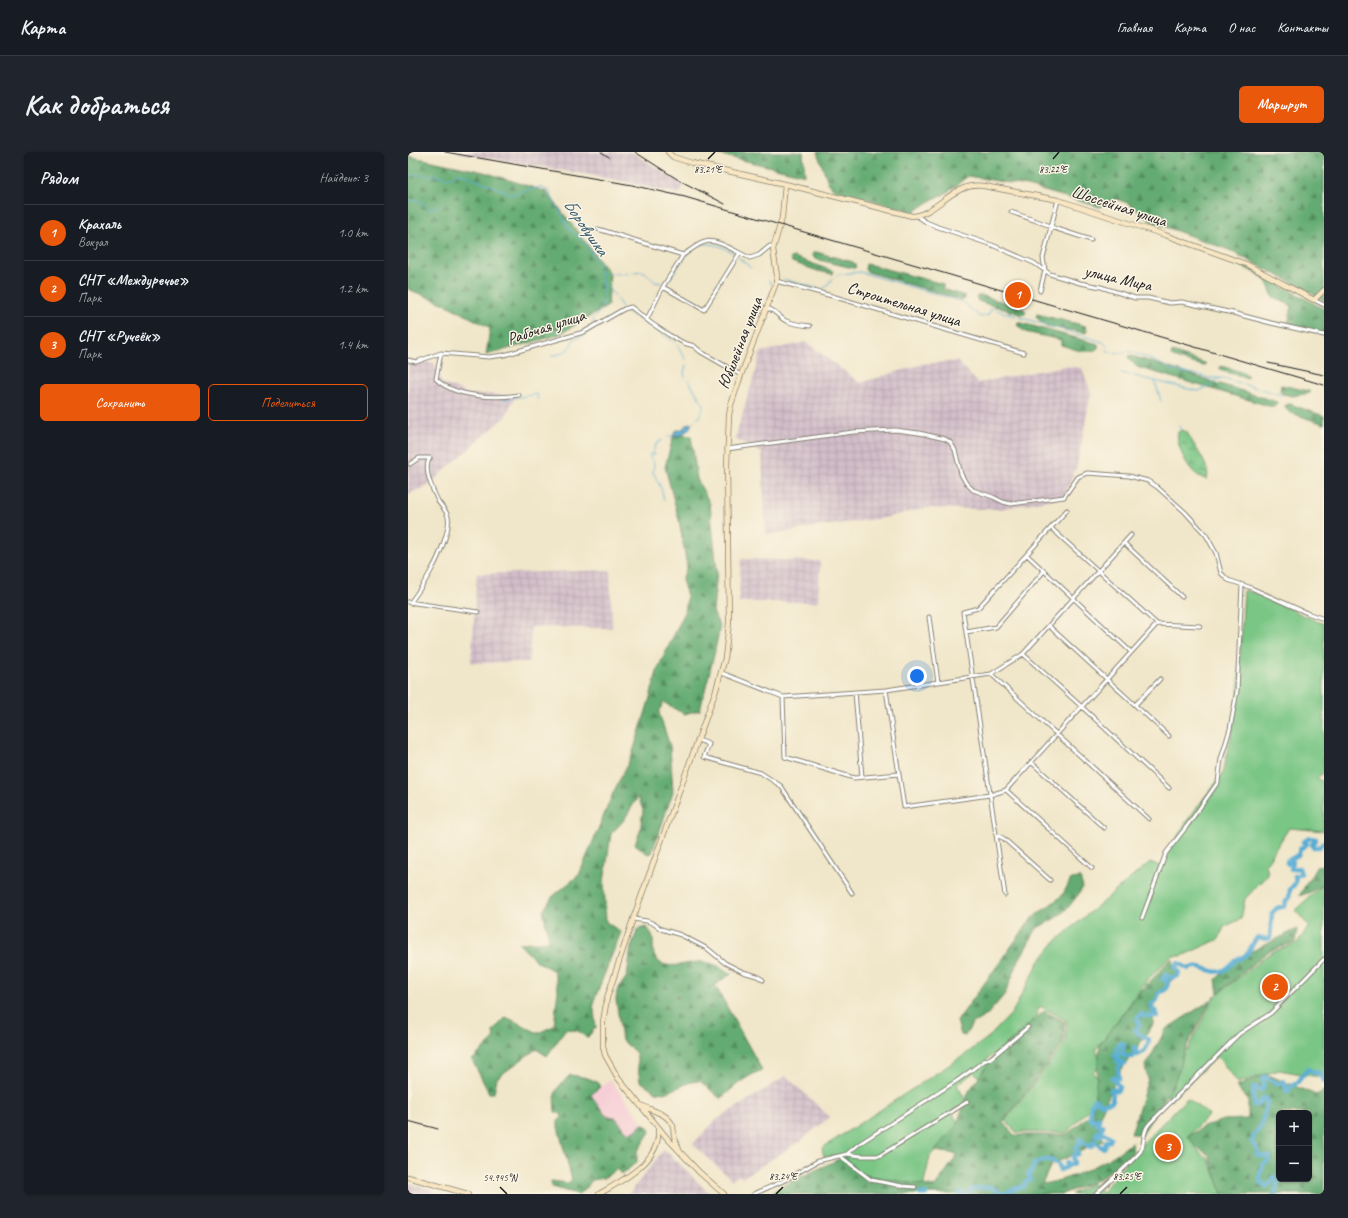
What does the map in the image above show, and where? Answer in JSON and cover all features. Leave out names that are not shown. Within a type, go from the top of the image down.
[{"type":"main road","points":[[668,152],[673,157],[692,163],[786,184],[912,216],[918,216]]},
{"type":"main road","name":"Юбилейная улица","points":[[724,1194],[679,1152],[618,1078],[609,1063],[603,1046],[603,1022],[606,998],[722,673],[729,623],[727,449],[729,415],[740,375],[767,308],[776,281],[773,246],[782,218],[786,184]]},
{"type":"main road","name":"Шоссейная улица","points":[[918,216],[955,193],[970,186],[976,185],[1058,200],[1165,234],[1246,264],[1314,300]]},
{"type":"main road","points":[[1314,300],[1324,290]]},
{"type":"main road","points":[[638,1103],[667,1117],[673,1127],[679,1152]]},
{"type":"main road","points":[[648,1116],[648,1112],[650,1110]]},
{"type":"main road","points":[[657,1142],[658,1128]]},
{"type":"main road","points":[[599,1194],[641,1167],[650,1156],[660,1137],[670,1139],[674,1135]]},
{"type":"main road","points":[[408,1177],[468,1194]]},
{"type":"street","points":[[1040,292],[1045,270],[1043,258],[1058,200]]},
{"type":"street","points":[[1011,212],[1092,240]]},
{"type":"street","name":"улица Мира","points":[[918,216],[926,222],[938,227],[1034,263],[1050,274],[1080,283],[1101,287],[1135,298],[1182,302],[1324,335]]},
{"type":"street","points":[[598,229],[683,256]]},
{"type":"street","points":[[647,319],[663,286],[683,256],[699,244],[707,241],[719,243],[750,258],[755,258],[770,246],[773,246]]},
{"type":"street","points":[[663,286],[704,310],[739,254]]},
{"type":"street","name":"Строительная улица","points":[[776,281],[832,296],[1024,353]]},
{"type":"street","points":[[1314,300],[1324,305]]},
{"type":"street","name":"Рабочая улица","points":[[408,360],[416,362],[441,353],[489,357],[504,355],[584,332],[628,307],[634,308],[669,335],[684,343],[694,346],[701,352],[740,375]]},
{"type":"street","points":[[767,308],[775,311],[779,316],[787,321],[810,326]]},
{"type":"street","points":[[441,353],[436,379],[440,383],[466,395],[509,397],[518,395]]},
{"type":"street","points":[[727,449],[854,432],[895,430],[945,439],[950,442],[955,450],[961,474],[966,483],[974,490],[1007,504],[1064,497],[1078,477],[1087,473],[1129,476],[1142,479],[1152,484],[1194,520],[1214,547],[1221,574],[1230,582],[1253,588],[1307,613],[1324,619]]},
{"type":"street","points":[[410,464],[419,458],[430,458],[427,462],[430,483],[448,516],[448,528],[433,569],[409,602],[478,612]]},
{"type":"street","points":[[1005,895],[973,676],[962,612],[978,608],[1067,510]]},
{"type":"street","points":[[1051,528],[1157,624],[1200,626]]},
{"type":"street","points":[[722,673],[783,697],[886,690],[991,674],[1024,654],[1131,535]]},
{"type":"street","points":[[1124,543],[1182,597]]},
{"type":"street","points":[[1027,554],[1131,652]]},
{"type":"street","points":[[966,632],[996,627],[1044,571]]},
{"type":"street","points":[[1142,918],[1166,853],[1218,782],[1221,759],[1230,729],[1237,691],[1242,585]]},
{"type":"street","points":[[929,617],[938,682]]},
{"type":"street","points":[[886,690],[904,807],[990,795],[1006,790],[1157,624]]},
{"type":"street","points":[[1049,626],[1169,736]]},
{"type":"street","points":[[1024,654],[1169,788]]},
{"type":"street","points":[[991,674],[1149,819]]},
{"type":"street","points":[[1134,705],[1160,678]]},
{"type":"street","points":[[855,692],[862,777]]},
{"type":"street","points":[[783,697],[785,757],[854,778],[899,774]]},
{"type":"street","points":[[698,740],[709,744],[704,756],[761,774],[781,786],[852,893]]},
{"type":"street","points":[[1031,762],[1104,828]]},
{"type":"street","points":[[1006,790],[1092,868]]},
{"type":"street","points":[[996,836],[1003,838],[1050,880]]},
{"type":"street","points":[[633,919],[647,920],[661,929],[681,935],[708,949],[725,963],[757,976],[763,980]]},
{"type":"street","points":[[1096,1194],[1141,1151],[1146,1127],[1227,1045],[1239,1034],[1266,1018],[1324,959]]},
{"type":"street","points":[[754,1194],[783,1181],[818,1161],[847,1154],[859,1144],[990,1058],[1028,1027]]},
{"type":"street","points":[[847,1154],[879,1156],[967,1102]]},
{"type":"street","points":[[840,1156],[871,1180],[916,1187]]},
{"type":"shaded area","points":[[454,152],[632,152],[683,185],[680,194],[612,179]]},
{"type":"shaded area","points":[[806,342],[860,383],[923,364],[957,361],[978,383],[1064,366],[1082,368],[1091,393],[1077,465],[1064,497],[999,509],[926,508],[884,518],[766,535],[762,453],[735,439],[761,352]]},
{"type":"shaded area","points":[[408,359],[434,363],[442,383],[469,394],[516,395],[505,417],[427,486],[408,494]]},
{"type":"shaded area","points":[[741,559],[820,561],[818,602],[739,602]]},
{"type":"shaded area","points":[[610,570],[612,628],[531,627],[529,662],[471,663],[477,574]]},
{"type":"shaded area","points":[[786,1076],[830,1117],[799,1142],[742,1178],[739,1175],[732,1180],[693,1144],[716,1120]]},
{"type":"shaded area","points":[[610,1080],[641,1120],[642,1124],[635,1131],[630,1133],[625,1130],[615,1117],[606,1116],[590,1095]]},
{"type":"shaded area","points":[[664,1149],[708,1192],[710,1194],[629,1194]]},
{"type":"shaded area","points":[[408,1183],[433,1190],[432,1192],[439,1194],[408,1194]]},
{"type":"green space","points":[[708,152],[803,152],[805,175]]},
{"type":"green space","points":[[817,152],[1324,152],[1324,301],[1312,293],[1229,250],[1152,222],[1128,203],[1116,199],[1100,207],[1027,186],[968,176],[945,194],[933,199],[914,212],[834,190],[828,182]]},
{"type":"green space","points":[[408,156],[484,172],[547,192],[610,274],[608,306],[558,335],[486,355],[490,328],[445,304],[408,289]]},
{"type":"green space","points":[[816,252],[853,262],[856,266],[853,268],[815,259],[812,254]]},
{"type":"green space","points":[[794,257],[833,271],[833,274],[818,271],[792,262],[790,258]]},
{"type":"green space","points":[[866,264],[943,284],[943,289],[965,296],[965,299],[962,300],[868,272],[865,270]]},
{"type":"green space","points":[[1244,265],[1324,309],[1324,335],[1288,323],[1292,306],[1273,297],[1265,280],[1259,275],[1243,267]]},
{"type":"green space","points":[[981,295],[1024,309],[1026,313],[1023,315],[978,301],[976,297]]},
{"type":"green space","points":[[1037,314],[1086,326],[1086,333],[1046,326],[1036,317]]},
{"type":"green space","points":[[1018,322],[1098,344],[1098,348],[1085,351],[1061,345],[1061,340],[1025,332],[1017,325]]},
{"type":"green space","points":[[1172,352],[1206,364],[1204,366],[1181,360],[1171,356]]},
{"type":"green space","points":[[1129,355],[1277,402],[1275,406],[1269,406],[1137,367],[1128,358]]},
{"type":"green space","points":[[1221,366],[1245,373],[1248,377],[1222,371],[1220,368]]},
{"type":"green space","points":[[1281,385],[1309,391],[1310,393],[1293,396],[1282,394],[1280,391]]},
{"type":"green space","points":[[1290,404],[1324,416],[1324,424],[1291,413],[1285,406]]},
{"type":"green space","points":[[1182,430],[1187,432],[1201,456],[1207,468],[1207,479],[1195,473],[1185,461],[1179,446],[1178,438],[1178,432]]},
{"type":"green space","points":[[674,434],[691,436],[697,479],[710,504],[717,571],[713,612],[720,627],[700,710],[684,714],[663,702],[659,713],[670,746],[673,792],[652,853],[648,854],[635,844],[640,831],[643,810],[638,797],[624,820],[611,834],[604,882],[606,922],[621,932],[593,1003],[596,1027],[587,1038],[578,1031],[566,1029],[547,1056],[536,1049],[497,1078],[494,1093],[489,1093],[472,1060],[494,1039],[493,1031],[506,1017],[538,1033],[554,1026],[558,990],[554,971],[536,961],[518,943],[549,941],[543,911],[552,897],[579,875],[613,793],[632,755],[658,668],[685,612],[687,596],[682,580],[687,566],[679,520],[665,467]]},
{"type":"green space","points":[[1244,590],[1274,601],[1324,624],[1324,772],[1317,778],[1324,783],[1324,831],[1289,828],[1266,864],[1268,874],[1245,899],[1241,919],[1224,927],[1219,939],[1182,956],[1172,956],[1148,979],[1096,1049],[1101,1064],[1093,1072],[1104,1088],[1089,1109],[1066,1133],[1016,1132],[1005,1121],[1065,1043],[1067,1021],[1040,1006],[1036,1015],[1049,1028],[1027,1030],[986,1060],[997,1074],[988,1086],[974,1072],[957,1085],[967,1102],[952,1111],[959,1126],[930,1156],[923,1188],[858,1176],[840,1155],[824,1157],[822,1148],[966,1054],[990,1036],[1012,1013],[1039,962],[1057,940],[1150,862],[1162,867],[1168,852],[1186,822],[1223,773],[1237,707]]},
{"type":"green space","points":[[1324,865],[1324,884],[1313,891],[1299,896],[1317,866]]},
{"type":"green space","points":[[1080,878],[1083,887],[1067,909],[1054,919],[1037,928],[1019,960],[1005,994],[987,1015],[972,1024],[965,1036],[961,1035],[957,1021],[1032,918],[1062,896],[1071,879]]},
{"type":"green space","points":[[1324,884],[1324,1078],[1279,1070],[1238,1083],[1217,1056],[1171,1100],[1163,1090],[1180,1070],[1172,1057],[1180,1045],[1187,1050],[1214,997],[1270,953],[1297,943],[1309,926],[1295,910]]},
{"type":"green space","points":[[647,927],[653,938],[654,955],[658,961],[663,964],[673,965],[697,962],[711,963],[731,974],[715,985],[762,1070],[750,1076],[730,1090],[721,1099],[700,1081],[691,1082],[665,1093],[656,1092],[640,1081],[636,1053],[622,1040],[616,1000],[617,991],[627,976],[631,947],[638,929]]},
{"type":"green space","points":[[1297,929],[1295,942],[1269,951],[1218,993],[1216,979],[1242,956]]},
{"type":"green space","points":[[1172,958],[1178,973],[1154,1000],[1153,1025],[1117,1076],[1097,1123],[1103,1141],[1051,1165],[1042,1184],[1053,1182],[1090,1169],[1113,1156],[1132,1142],[1133,1153],[1098,1180],[1062,1194],[772,1194],[776,1189],[845,1156],[859,1174],[935,1187],[958,1154],[935,1151],[956,1126],[969,1091],[997,1052],[1044,1011],[1065,1022],[1063,1043],[1003,1122],[1014,1135],[1066,1135],[1093,1112],[1100,1044],[1137,995]]},
{"type":"green space","points":[[1211,1000],[1185,1049],[1174,1084],[1142,1134],[1131,1134],[1148,1079],[1145,1067],[1166,1029]]},
{"type":"green space","points":[[1266,1074],[1316,1095],[1324,1091],[1324,1194],[1222,1194],[1209,1155],[1195,1146],[1188,1136],[1203,1127],[1223,1120],[1248,1119],[1248,1100],[1236,1087]]},
{"type":"green space","points":[[570,1075],[590,1079],[601,1086],[591,1095],[606,1116],[615,1117],[625,1130],[630,1133],[635,1131],[642,1124],[648,1127],[650,1132],[637,1152],[637,1162],[622,1174],[617,1169],[604,1178],[592,1180],[586,1188],[578,1194],[552,1187],[551,1181],[568,1183],[572,1180],[558,1127],[558,1121],[562,1117],[560,1113],[555,1112],[554,1105],[554,1099],[558,1087]]},
{"type":"green space","points":[[1187,1098],[1209,1115],[1188,1136],[1201,1154],[1208,1158],[1223,1194],[1071,1194],[1093,1183],[1102,1192],[1145,1141]]},
{"type":"water","points":[[688,423],[691,424],[691,426],[685,432],[678,436],[673,436],[675,431],[682,429]]},
{"type":"waterway","name":"Боровушка","points":[[408,175],[434,175],[451,178],[460,173],[512,194],[540,187],[549,191],[569,229],[587,245],[599,265],[604,300],[598,313],[593,319],[593,325]]},
{"type":"waterway","points":[[408,200],[420,201],[430,210],[440,204]]},
{"type":"waterway","points":[[701,245],[710,244],[723,247],[735,254]]},
{"type":"waterway","points":[[669,280],[688,253]]},
{"type":"waterway","points":[[738,257],[751,268]]},
{"type":"waterway","points":[[601,273],[622,274],[641,271],[645,272],[655,282],[662,283]]},
{"type":"waterway","points":[[783,279],[823,290],[832,279],[840,274],[860,272],[963,302],[980,317],[988,315],[992,308],[994,308],[999,311],[1103,342],[1107,346]]},
{"type":"waterway","points":[[601,281],[614,295],[622,307]]},
{"type":"waterway","points":[[769,281],[772,285]]},
{"type":"waterway","points":[[625,311],[675,342],[686,359]]},
{"type":"waterway","points":[[551,356],[563,353],[570,347],[574,339],[587,334],[594,328]]},
{"type":"waterway","points":[[1107,349],[1108,352],[1123,353],[1129,351],[1175,371],[1209,378],[1220,378]]},
{"type":"waterway","points":[[685,377],[684,373],[686,365]]},
{"type":"waterway","points":[[1121,373],[1197,391],[1204,389],[1216,380],[1223,378],[1281,395]]},
{"type":"waterway","points":[[688,380],[704,405],[699,416],[691,424]]},
{"type":"waterway","points":[[1155,382],[1161,401]]},
{"type":"waterway","points":[[503,400],[537,394],[538,400]]},
{"type":"waterway","points":[[1178,425],[1181,430]]},
{"type":"waterway","points":[[668,437],[673,436]]},
{"type":"waterway","points":[[662,440],[656,444],[653,452],[655,455],[649,455],[654,463],[653,472],[661,488],[664,500]]},
{"type":"waterway","points":[[1004,1194],[1023,1187],[1025,1182],[1030,1180],[1028,1174],[1032,1171],[1034,1164],[1044,1160],[1049,1160],[1059,1165],[1060,1170],[1067,1167],[1067,1162],[1070,1165],[1074,1164],[1073,1156],[1078,1154],[1075,1148],[1080,1143],[1080,1139],[1084,1144],[1090,1147],[1092,1146],[1093,1141],[1103,1148],[1105,1147],[1106,1141],[1110,1141],[1111,1138],[1104,1133],[1098,1137],[1096,1136],[1103,1126],[1097,1124],[1099,1118],[1092,1120],[1090,1118],[1091,1105],[1095,1099],[1102,1104],[1111,1102],[1113,1100],[1111,1090],[1114,1089],[1117,1091],[1120,1087],[1112,1078],[1119,1078],[1118,1068],[1124,1063],[1117,1061],[1118,1057],[1114,1055],[1118,1053],[1116,1048],[1121,1043],[1124,1044],[1122,1053],[1124,1056],[1133,1057],[1135,1052],[1134,1047],[1136,1048],[1137,1055],[1142,1053],[1147,1047],[1149,1040],[1135,1030],[1140,1025],[1137,1018],[1141,1014],[1144,1016],[1157,1016],[1156,1011],[1153,1011],[1151,1004],[1157,1000],[1159,993],[1165,990],[1168,984],[1167,981],[1162,979],[1166,975],[1171,978],[1178,976],[1179,972],[1175,967],[1178,963],[1189,969],[1197,967],[1220,972],[1247,954],[1257,938],[1270,938],[1272,913],[1277,908],[1285,906],[1286,901],[1289,899],[1290,889],[1295,883],[1295,876],[1301,874],[1299,868],[1291,869],[1293,862],[1288,864],[1287,861],[1298,855],[1300,849],[1307,844],[1303,842],[1310,838],[1316,839],[1312,844],[1313,847],[1319,847],[1324,842]]},
{"type":"waterway","points":[[1275,1194],[1278,1180],[1277,1178],[1274,1177],[1269,1185],[1266,1186],[1261,1183],[1260,1174],[1262,1165],[1269,1160],[1270,1157],[1257,1155],[1257,1149],[1252,1142],[1254,1135],[1262,1125],[1267,1101],[1266,1098],[1264,1098],[1257,1105],[1254,1105],[1253,1088],[1256,1087],[1259,1090],[1262,1090],[1264,1086],[1263,1079],[1265,1077],[1278,1084],[1284,1081],[1286,1091],[1288,1092],[1290,1087],[1298,1082],[1308,1069],[1315,1073],[1318,1072],[1324,1081]]},
{"type":"waterway","points":[[969,1194],[969,1191],[971,1190],[988,1187],[993,1188],[1002,1194]]},
{"type":"waterway","points":[[959,1194],[961,1192],[963,1194]]},
{"type":"waterway","points":[[920,1194],[926,1194]]},
{"type":"railway","points":[[445,152],[632,185],[685,197],[1324,385]]},
{"type":"railway","points":[[601,152],[609,157]]},
{"type":"railway","points":[[635,152],[677,179],[725,204]]},
{"type":"railway","points":[[1268,363],[1324,375]]},
{"type":"railway","points":[[408,1121],[438,1129]]},
{"type":"place","name":"Крахаль","points":[[1018,295]]},
{"type":"place","name":"СНТ «Междуречье»","points":[[1275,987]]},
{"type":"place","name":"СНТ «Ручеёк»","points":[[1168,1147]]}]
